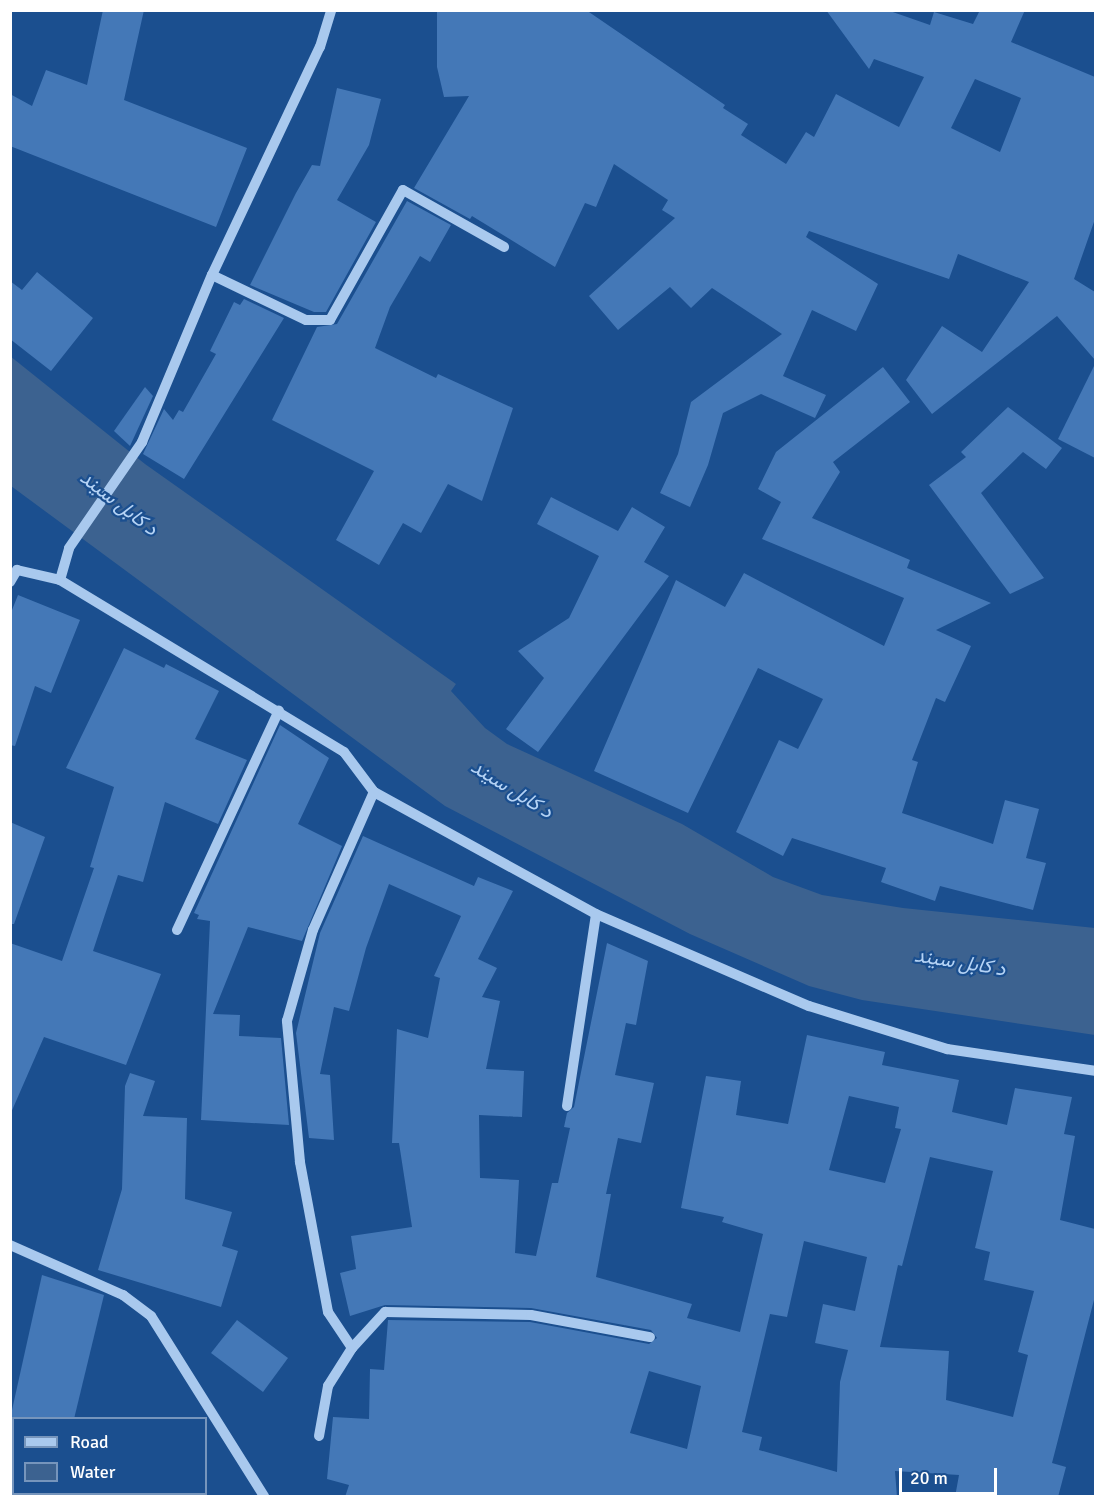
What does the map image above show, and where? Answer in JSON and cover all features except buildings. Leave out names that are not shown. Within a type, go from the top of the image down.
[{"type":"street","points":[[60,580],[69,548],[142,442],[212,275],[320,47],[331,10]]},
{"type":"street","points":[[212,275],[306,320],[330,320],[403,190],[504,247]]},
{"type":"street","points":[[10,582],[17,570],[60,580],[279,710],[344,752],[374,792],[596,914],[808,1006],[947,1050],[1095,1071]]},
{"type":"street","points":[[177,930],[279,710]]},
{"type":"street","points":[[352,1348],[328,1312],[300,1162],[287,1022],[314,930],[374,792]]},
{"type":"street","points":[[567,1106],[596,914]]},
{"type":"street","points":[[10,1245],[123,1295],[151,1316],[264,1497]]},
{"type":"street","points":[[319,1436],[327,1386],[352,1348],[385,1312],[531,1315],[650,1337]]},
{"type":"water","name":"د کابل سيند","points":[[10,356],[145,464],[456,684],[451,691],[485,728],[507,744],[682,824],[773,877],[822,895],[903,908],[1095,928],[1095,1035],[862,1000],[809,986],[690,934],[445,806],[11,486]]}]
